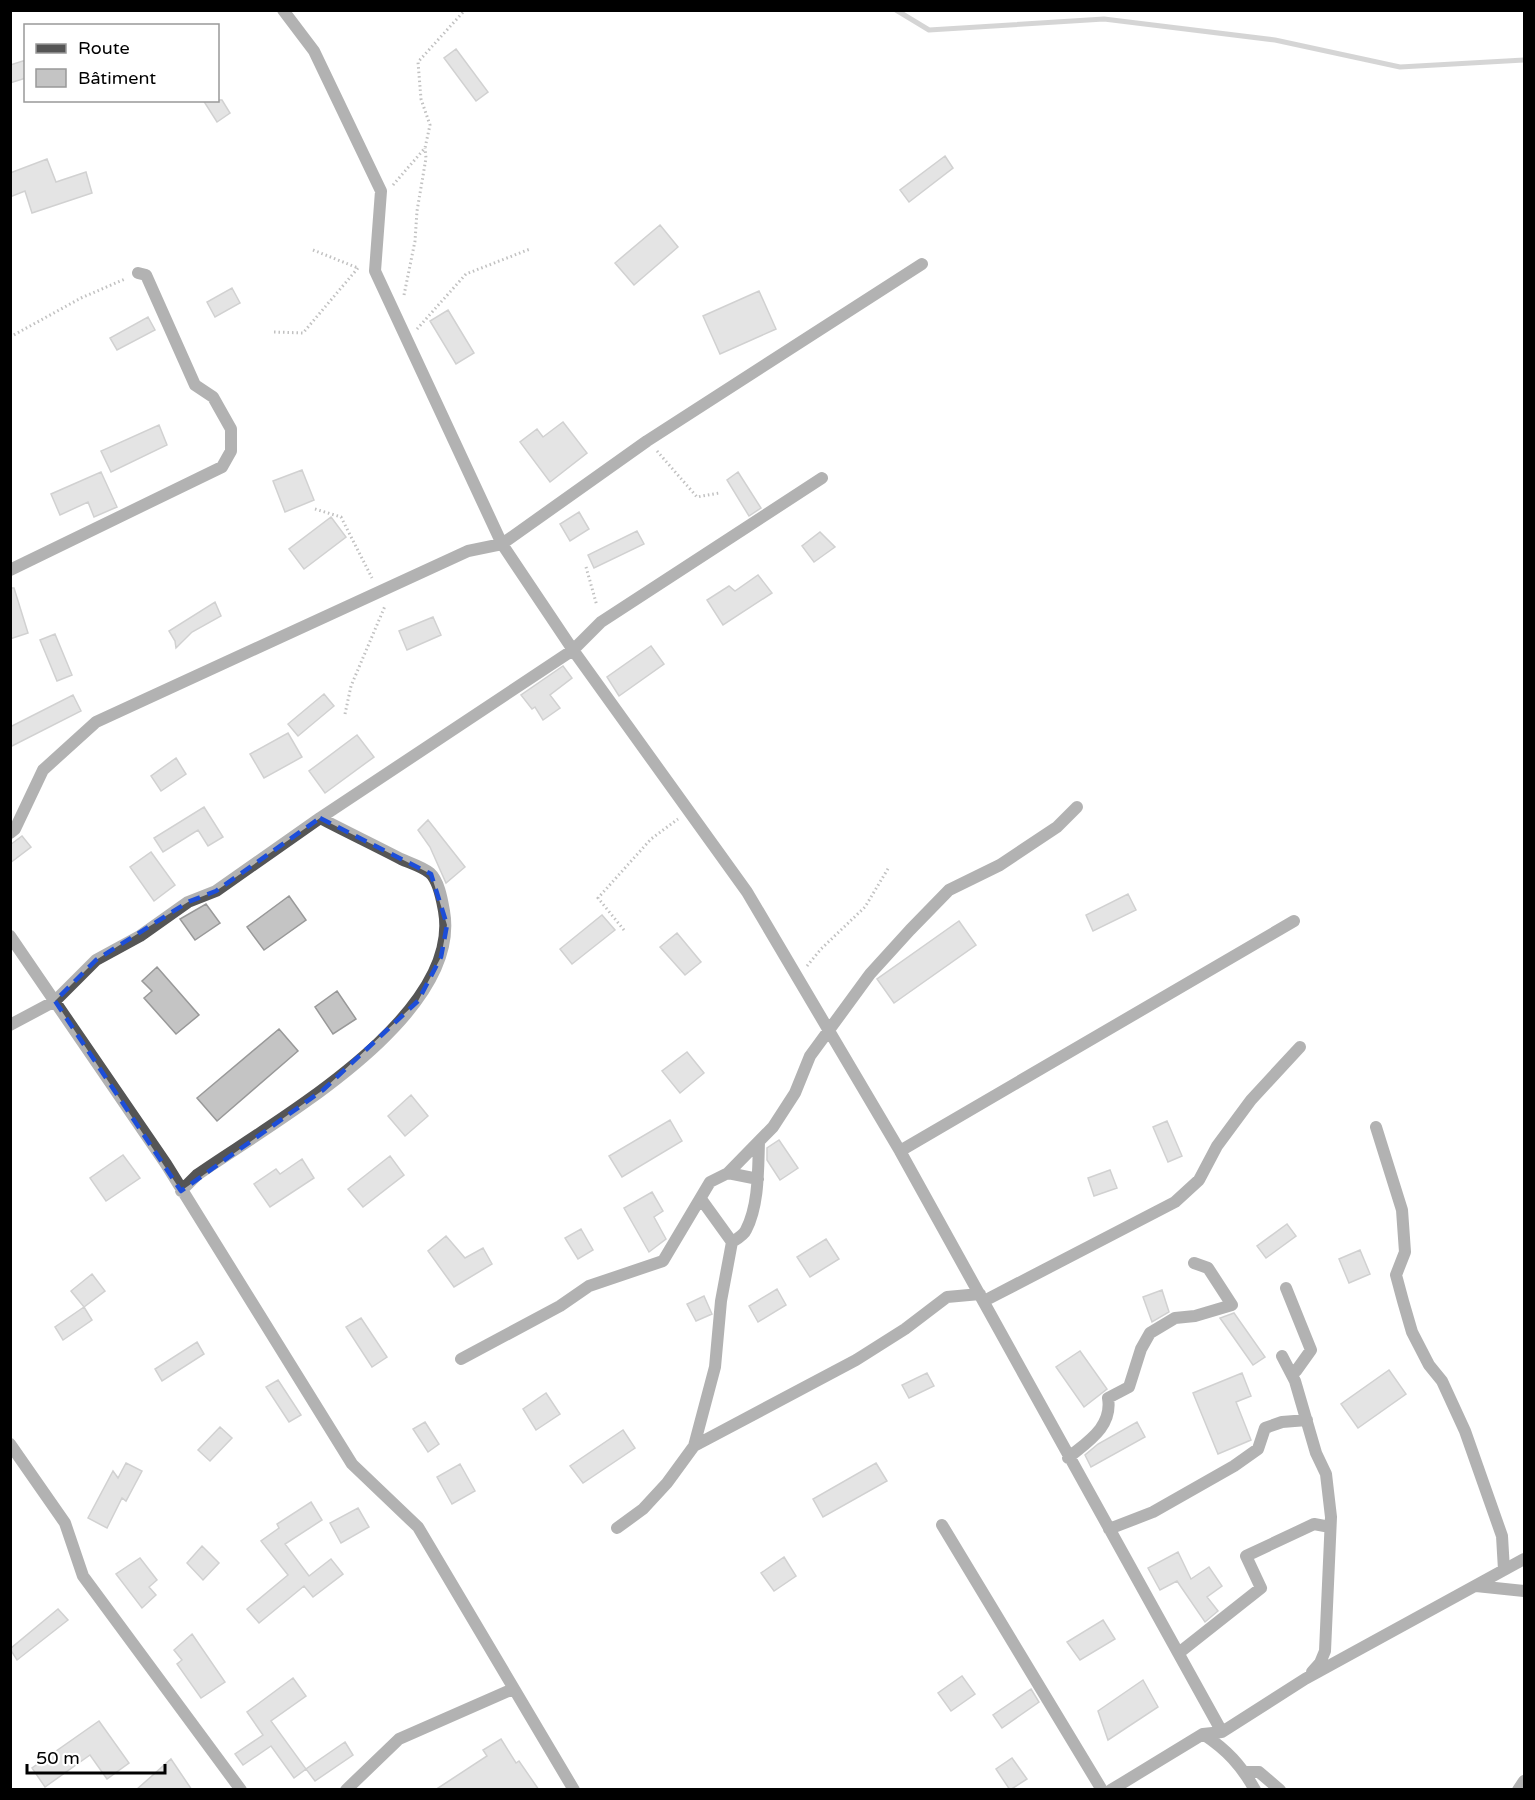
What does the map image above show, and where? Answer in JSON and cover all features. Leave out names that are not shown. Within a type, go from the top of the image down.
[{"type":"street","points":[[283,10],[314,51],[381,191],[375,271],[502,544],[573,650],[747,892],[900,1150],[1068,1458],[1180,1652],[1222,1732]]},
{"type":"street","points":[[10,833],[15,829],[43,770],[96,722],[468,551],[502,544],[647,441],[922,264]]},
{"type":"street","points":[[10,570],[222,467],[231,451],[231,429],[213,397],[195,385],[146,275],[138,273]]},
{"type":"street","points":[[10,1025],[55,1001],[96,960],[140,936],[188,902],[216,891],[320,818],[573,650],[601,622],[822,478]]},
{"type":"street","points":[[461,1359],[560,1306],[589,1286],[663,1261],[710,1182],[728,1173],[759,1142],[795,1093],[810,1056],[870,974],[949,890],[1000,866],[1058,827],[1077,807]]},
{"type":"street","points":[[181,1191],[198,1175],[323,1090],[360,1060],[418,1001],[441,957],[447,925],[441,897],[431,874],[320,818]]},
{"type":"street","points":[[900,1150],[1294,921]]},
{"type":"street","points":[[10,936],[166,1164],[352,1464],[418,1527],[574,1790]]},
{"type":"street","points":[[694,1446],[856,1360],[905,1329],[947,1297],[982,1298],[1175,1202],[1199,1180],[1217,1146],[1251,1100],[1300,1047]]},
{"type":"street","points":[[1376,1127],[1402,1210],[1405,1252],[1396,1275],[1403,1300],[1413,1332],[1429,1365],[1442,1381],[1466,1431],[1502,1536],[1504,1570]]},
{"type":"street","points":[[617,1528],[643,1509],[659,1492],[694,1446],[715,1367],[721,1301],[732,1242],[746,1232],[758,1179],[759,1142]]},
{"type":"street","points":[[728,1173],[758,1179]]},
{"type":"street","points":[[701,1199],[732,1242]]},
{"type":"street","points":[[1068,1458],[1097,1434],[1106,1422],[1110,1407],[1108,1398],[1129,1387],[1141,1349],[1150,1333],[1175,1318],[1195,1316],[1232,1305],[1208,1268],[1194,1263]]},
{"type":"street","points":[[1286,1288],[1311,1350],[1296,1371],[1290,1371]]},
{"type":"street","points":[[1282,1356],[1290,1371],[1326,1474],[1330,1527],[1325,1651],[1320,1663],[1305,1679]]},
{"type":"street","points":[[1109,1529],[1153,1512],[1234,1466],[1258,1449],[1265,1428],[1282,1422],[1307,1420]]},
{"type":"street","points":[[10,1444],[65,1523],[83,1576],[241,1790]]},
{"type":"street","points":[[1180,1652],[1262,1588],[1246,1556],[1314,1524],[1330,1527]]},
{"type":"street","points":[[942,1525],[1102,1790]]},
{"type":"street","points":[[1111,1790],[1203,1734],[1222,1732],[1305,1679],[1524,1559]]},
{"type":"street","points":[[1476,1586],[1524,1591]]},
{"type":"street","points":[[346,1790],[399,1739],[513,1689]]},
{"type":"street","points":[[1203,1734],[1222,1746],[1245,1772],[1255,1790]]},
{"type":"street","points":[[1245,1772],[1259,1772],[1280,1790]]},
{"type":"street","points":[[1518,1790],[1524,1781]]},
{"type":"path","points":[[399,321],[415,241],[417,211],[426,158],[424,148],[430,125],[421,99],[418,62],[465,10]]},
{"type":"path","points":[[389,195],[393,184],[424,148]]},
{"type":"path","points":[[407,339],[466,274],[530,249]]},
{"type":"path","points":[[313,250],[358,268],[383,287]]},
{"type":"path","points":[[274,332],[303,333],[332,296],[346,285],[358,268]]},
{"type":"path","points":[[10,337],[81,298],[138,273]]},
{"type":"path","points":[[647,441],[697,496],[719,493]]},
{"type":"path","points":[[315,509],[341,518],[373,579],[392,586],[375,634],[351,686],[345,714]]},
{"type":"path","points":[[586,567],[601,622]]},
{"type":"path","points":[[624,930],[598,898],[651,839],[689,811]]},
{"type":"path","points":[[800,982],[807,966],[821,949],[865,907],[889,867]]},
{"type":"highlighted area","points":[[320,818],[431,874],[447,925],[441,957],[418,1001],[323,1090],[181,1191],[55,1001],[96,960],[188,902],[216,891]]},
{"type":"building","points":[[456,49],[488,92],[476,101],[444,58]]},
{"type":"building","points":[[24,61],[24,79],[10,83],[10,65]]},
{"type":"building","points":[[222,100],[230,113],[217,122],[204,102]]},
{"type":"building","points":[[945,156],[953,168],[909,202],[900,190]]},
{"type":"building","points":[[47,159],[56,182],[86,172],[92,193],[32,213],[25,191],[10,197],[10,173]]},
{"type":"building","points":[[660,225],[678,247],[634,285],[615,263]]},
{"type":"building","points":[[232,288],[240,303],[215,317],[207,302]]},
{"type":"building","points":[[759,291],[776,329],[720,354],[703,316]]},
{"type":"building","points":[[448,310],[474,353],[456,364],[430,321]]},
{"type":"building","points":[[148,317],[155,330],[117,350],[110,338]]},
{"type":"building","points":[[563,422],[587,453],[550,482],[520,442],[537,429],[543,437]]},
{"type":"building","points":[[159,425],[167,445],[111,472],[101,451]]},
{"type":"building","points":[[302,470],[314,500],[285,512],[273,481]]},
{"type":"building","points":[[101,472],[117,507],[94,517],[88,502],[60,515],[51,494]]},
{"type":"building","points":[[738,472],[761,508],[749,516],[727,480]]},
{"type":"building","points":[[579,512],[589,529],[570,541],[560,524]]},
{"type":"building","points":[[331,517],[346,537],[304,569],[289,549]]},
{"type":"building","points":[[637,531],[644,544],[594,568],[588,555]]},
{"type":"building","points":[[820,532],[835,547],[814,562],[802,546]]},
{"type":"building","points":[[758,575],[772,593],[723,625],[707,600],[729,586],[735,591]]},
{"type":"building","points":[[10,588],[14,588],[28,633],[10,639]]},
{"type":"building","points":[[215,602],[221,616],[192,632],[176,648],[169,631]]},
{"type":"building","points":[[433,617],[441,635],[407,650],[399,631]]},
{"type":"building","points":[[55,634],[72,675],[57,681],[40,640]]},
{"type":"building","points":[[651,646],[664,664],[619,696],[607,677]]},
{"type":"building","points":[[563,666],[572,678],[550,695],[560,708],[543,720],[535,707],[532,709],[521,695]]},
{"type":"building","points":[[324,694],[334,706],[298,736],[288,724]]},
{"type":"building","points":[[73,695],[81,711],[10,747],[10,727]]},
{"type":"building","points":[[288,733],[302,757],[264,778],[250,754]]},
{"type":"building","points":[[357,735],[374,757],[325,793],[309,771]]},
{"type":"building","points":[[176,758],[186,774],[161,791],[151,776]]},
{"type":"building","points":[[204,807],[223,837],[208,846],[198,830],[163,852],[154,838]]},
{"type":"building","points":[[428,820],[465,867],[446,883],[430,847],[418,830]]},
{"type":"building","points":[[22,836],[31,847],[10,863],[10,845]]},
{"type":"building","points":[[151,852],[175,885],[154,901],[130,867]]},
{"type":"building","points":[[1128,894],[1136,910],[1093,931],[1086,915]]},
{"type":"building","points":[[289,896],[306,920],[264,950],[247,927]]},
{"type":"building","points":[[206,904],[220,923],[195,940],[180,919]]},
{"type":"building","points":[[602,915],[615,930],[572,964],[560,949]]},
{"type":"building","points":[[959,921],[976,945],[894,1003],[877,979]]},
{"type":"building","points":[[677,933],[701,962],[685,975],[660,947]]},
{"type":"building","points":[[157,967],[199,1015],[176,1034],[144,998],[152,991],[142,981]]},
{"type":"building","points":[[337,991],[356,1019],[333,1034],[315,1007]]},
{"type":"building","points":[[279,1029],[298,1051],[217,1121],[197,1098]]},
{"type":"building","points":[[687,1052],[704,1073],[680,1093],[662,1071]]},
{"type":"building","points":[[411,1095],[428,1116],[405,1136],[388,1116]]},
{"type":"building","points":[[670,1120],[682,1141],[622,1177],[609,1156]]},
{"type":"building","points":[[1167,1121],[1182,1156],[1168,1162],[1153,1127]]},
{"type":"building","points":[[779,1140],[798,1168],[780,1180],[767,1160],[767,1148]]},
{"type":"building","points":[[123,1155],[140,1178],[106,1201],[90,1178]]},
{"type":"building","points":[[390,1156],[404,1175],[363,1207],[348,1189]]},
{"type":"building","points":[[302,1159],[314,1178],[270,1207],[254,1184],[276,1169],[280,1174]]},
{"type":"building","points":[[1110,1170],[1117,1188],[1094,1196],[1088,1178]]},
{"type":"building","points":[[652,1192],[663,1211],[654,1217],[666,1239],[649,1252],[624,1208]]},
{"type":"building","points":[[1287,1224],[1296,1236],[1266,1258],[1257,1246]]},
{"type":"building","points":[[581,1229],[593,1250],[578,1259],[565,1238]]},
{"type":"building","points":[[446,1236],[465,1258],[483,1248],[492,1264],[454,1287],[428,1251]]},
{"type":"building","points":[[826,1239],[839,1259],[810,1277],[797,1257]]},
{"type":"building","points":[[1360,1250],[1370,1274],[1349,1283],[1339,1259]]},
{"type":"building","points":[[92,1274],[105,1291],[84,1307],[71,1291]]},
{"type":"building","points":[[777,1289],[786,1305],[758,1322],[749,1306]]},
{"type":"building","points":[[1162,1290],[1169,1312],[1152,1322],[1143,1297]]},
{"type":"building","points":[[704,1296],[712,1314],[696,1321],[687,1304]]},
{"type":"building","points":[[84,1307],[92,1320],[63,1340],[55,1327]]},
{"type":"building","points":[[1234,1313],[1265,1357],[1253,1365],[1220,1318]]},
{"type":"building","points":[[361,1318],[387,1357],[372,1367],[346,1327]]},
{"type":"building","points":[[197,1342],[204,1354],[162,1381],[155,1369]]},
{"type":"building","points":[[1080,1351],[1107,1389],[1084,1407],[1056,1367]]},
{"type":"building","points":[[1389,1370],[1406,1394],[1358,1428],[1341,1404]]},
{"type":"building","points":[[927,1373],[934,1386],[909,1398],[902,1385]]},
{"type":"building","points":[[1242,1373],[1251,1396],[1236,1402],[1251,1440],[1218,1454],[1193,1393]]},
{"type":"building","points":[[278,1380],[301,1415],[289,1422],[266,1387]]},
{"type":"building","points":[[546,1393],[560,1414],[536,1430],[523,1409]]},
{"type":"building","points":[[425,1422],[439,1444],[428,1452],[413,1429]]},
{"type":"building","points":[[1137,1422],[1145,1437],[1091,1467],[1085,1455],[1098,1444]]},
{"type":"building","points":[[220,1427],[232,1438],[210,1461],[198,1450]]},
{"type":"building","points":[[623,1430],[635,1448],[583,1483],[570,1466]]},
{"type":"building","points":[[126,1463],[142,1471],[126,1501],[122,1498],[107,1528],[88,1518],[113,1471],[118,1478]]},
{"type":"building","points":[[876,1463],[887,1481],[823,1517],[813,1499]]},
{"type":"building","points":[[460,1464],[475,1491],[452,1504],[437,1477]]},
{"type":"building","points":[[311,1502],[322,1520],[285,1544],[309,1576],[331,1559],[343,1574],[313,1597],[304,1586],[259,1623],[247,1609],[288,1575],[261,1541],[279,1528],[277,1524]]},
{"type":"building","points":[[358,1508],[369,1527],[341,1543],[330,1523]]},
{"type":"building","points":[[202,1546],[219,1563],[203,1580],[187,1563]]},
{"type":"building","points":[[1178,1552],[1191,1579],[1209,1567],[1222,1586],[1207,1597],[1218,1611],[1205,1622],[1177,1581],[1160,1590],[1148,1568]]},
{"type":"building","points":[[784,1557],[796,1576],[774,1591],[761,1573]]},
{"type":"building","points":[[140,1558],[157,1580],[149,1587],[156,1595],[142,1608],[116,1574]]},
{"type":"building","points":[[58,1609],[68,1620],[17,1660],[10,1649]]},
{"type":"building","points":[[1103,1620],[1115,1639],[1080,1660],[1067,1642]]},
{"type":"building","points":[[192,1634],[225,1682],[201,1698],[177,1664],[182,1660],[174,1650]]},
{"type":"building","points":[[962,1676],[975,1694],[951,1711],[938,1693]]},
{"type":"building","points":[[293,1678],[306,1696],[271,1721],[306,1769],[294,1778],[271,1746],[243,1765],[235,1754],[263,1735],[247,1712]]},
{"type":"building","points":[[1143,1680],[1158,1707],[1108,1740],[1098,1711]]},
{"type":"building","points":[[1031,1689],[1039,1702],[1002,1728],[993,1715]]},
{"type":"building","points":[[99,1721],[129,1763],[107,1779],[90,1755],[45,1787],[32,1768]]},
{"type":"building","points":[[501,1739],[516,1763],[519,1761],[539,1790],[435,1790],[487,1756],[483,1750]]},
{"type":"building","points":[[345,1742],[353,1755],[315,1781],[306,1769]]},
{"type":"building","points":[[1012,1758],[1027,1779],[1010,1790],[996,1769]]},
{"type":"building","points":[[171,1759],[192,1790],[136,1790]]},
{"type":"waterway","points":[[896,10],[929,30],[1104,19],[1275,40],[1400,67],[1524,60]]}]
